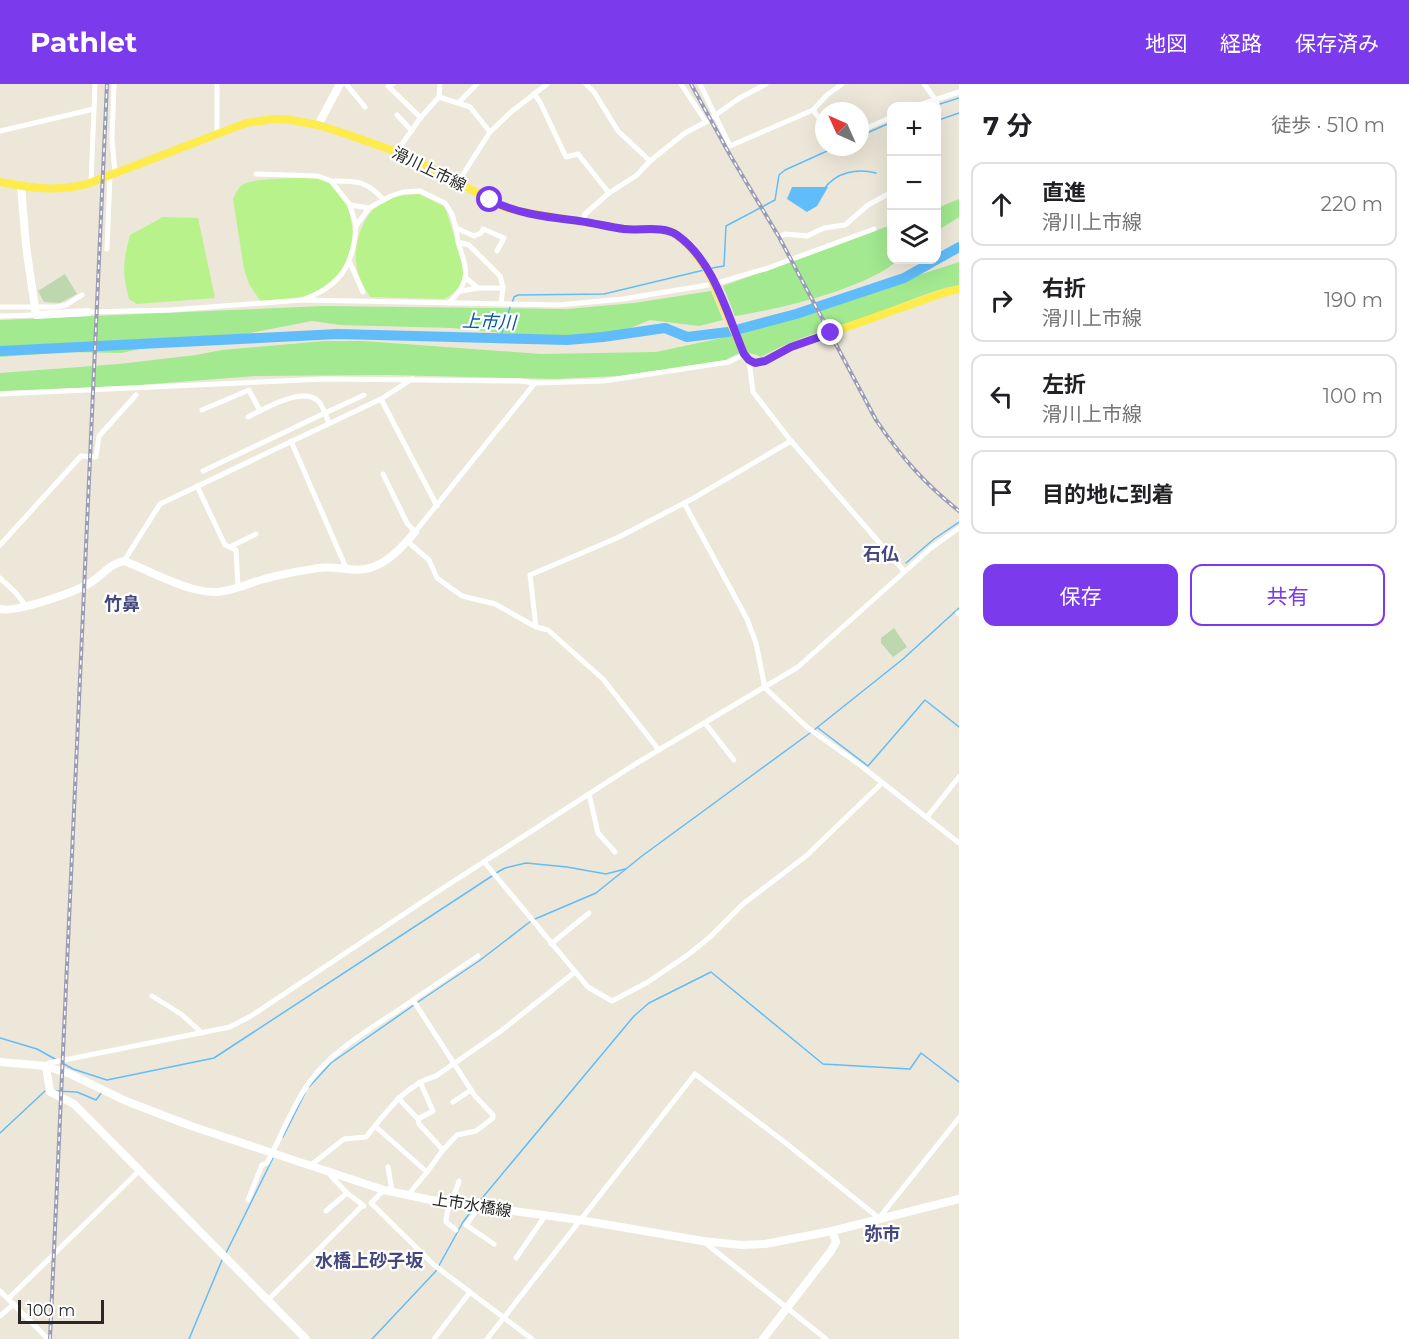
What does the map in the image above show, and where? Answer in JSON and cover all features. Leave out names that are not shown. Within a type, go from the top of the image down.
[{"type":"main road","name":"滑川上市線","points":[[0,182],[56,190],[91,182],[217,133],[260,120],[291,120],[318,125],[411,157],[505,208],[625,229],[673,232],[702,262],[746,357]]},
{"type":"main road","points":[[746,357],[755,363],[765,361],[791,347],[959,289]]},
{"type":"street","points":[[91,182],[95,84]]},
{"type":"street","points":[[107,249],[112,174],[114,84]]},
{"type":"street","points":[[217,84],[217,133]]},
{"type":"street","points":[[318,125],[340,84]]},
{"type":"street","points":[[346,84],[365,106]]},
{"type":"street","points":[[393,84],[388,86],[421,118]]},
{"type":"street","points":[[459,102],[477,84]]},
{"type":"street","points":[[534,84],[566,157],[578,154],[609,193]]},
{"type":"street","points":[[458,182],[490,132],[546,84]]},
{"type":"street","points":[[586,84],[594,92],[618,131],[650,161]]},
{"type":"street","points":[[681,84],[706,122]]},
{"type":"street","points":[[701,84],[730,146],[813,110],[827,95],[842,84]]},
{"type":"street","points":[[582,222],[585,214],[609,193],[637,175],[650,161],[685,133],[766,84]]},
{"type":"street","points":[[924,84],[937,102]]},
{"type":"street","points":[[397,151],[439,98],[439,85]]},
{"type":"street","points":[[927,102],[959,92]]},
{"type":"street","points":[[439,98],[470,107],[490,132]]},
{"type":"street","points":[[0,131],[94,109]]},
{"type":"street","points":[[398,115],[412,131]]},
{"type":"street","points":[[869,127],[887,119]]},
{"type":"street","points":[[256,174],[318,176],[331,181],[356,181],[365,183],[383,199]]},
{"type":"street","points":[[302,300],[327,288],[350,263],[355,246],[356,226],[350,205],[331,181]]},
{"type":"street","points":[[21,186],[35,311]]},
{"type":"street","points":[[356,226],[369,208],[383,199],[403,192],[420,191],[445,203],[452,214],[466,269],[466,278],[461,291],[449,303]]},
{"type":"street","points":[[779,237],[785,234],[807,236],[824,228],[845,225],[868,205],[887,194]]},
{"type":"street","points":[[350,205],[369,208]]},
{"type":"street","points":[[456,228],[474,236],[481,233],[483,228],[504,238],[498,251]]},
{"type":"street","points":[[0,307],[35,311],[88,312],[170,310],[302,300],[559,305],[623,299],[714,284],[768,268],[874,229]]},
{"type":"street","points":[[458,242],[469,245],[500,276],[503,288],[501,304]]},
{"type":"street","points":[[350,263],[363,292]]},
{"type":"street","points":[[466,278],[478,288]]},
{"type":"street","points":[[461,291],[503,288]]},
{"type":"street","points":[[0,316],[66,305],[82,295]]},
{"type":"street","points":[[0,394],[325,379],[414,378],[535,383],[604,381],[729,362],[746,357],[753,392],[791,441],[904,571]]},
{"type":"street","points":[[0,609],[26,606],[72,592],[93,581],[109,566],[124,561],[160,504],[381,399],[414,378]]},
{"type":"street","points":[[124,561],[198,590],[217,592],[266,578],[316,568],[329,567],[347,570],[375,567],[389,558],[415,532],[535,383]]},
{"type":"street","points":[[202,410],[249,390],[260,411]]},
{"type":"street","points":[[0,545],[81,456],[96,457],[99,435],[136,395]]},
{"type":"street","points":[[248,417],[300,395],[319,401],[329,423]]},
{"type":"street","points":[[203,471],[364,395]]},
{"type":"street","points":[[381,399],[437,506]]},
{"type":"street","points":[[291,441],[347,570]]},
{"type":"street","points":[[536,627],[530,575],[617,538],[684,503],[791,441]]},
{"type":"street","points":[[382,474],[407,523],[415,532]]},
{"type":"street","points":[[197,486],[225,544],[236,550],[238,586]]},
{"type":"street","points":[[684,503],[747,619],[756,643],[765,688],[808,728],[959,843]]},
{"type":"street","points":[[306,1339],[75,1104],[50,1092],[46,1066],[81,1056],[230,1027],[251,1016],[589,794],[798,667],[904,571],[959,528]]},
{"type":"street","points":[[230,547],[256,534]]},
{"type":"street","points":[[407,541],[429,560],[437,578],[462,596],[495,604],[536,627],[548,630],[603,679],[659,750]]},
{"type":"street","points":[[0,578],[16,592],[26,606]]},
{"type":"street","points":[[705,723],[734,760]]},
{"type":"street","points":[[927,817],[959,777]]},
{"type":"street","points":[[485,862],[588,987],[612,1001],[648,982],[689,954],[710,937],[743,903],[806,856],[882,783]]},
{"type":"street","points":[[589,794],[598,833],[615,852]]},
{"type":"street","points":[[551,944],[589,913]]},
{"type":"street","points":[[248,1200],[262,1165],[267,1163],[294,1107],[320,1070],[341,1050],[478,956]]},
{"type":"street","points":[[310,1165],[344,1138],[366,1137],[398,1098],[420,1082],[436,1076],[455,1063],[575,972]]},
{"type":"street","points":[[152,996],[181,1014],[202,1033]]},
{"type":"street","points":[[408,1195],[442,1150],[457,1135],[476,1131],[493,1118],[493,1115],[471,1090],[413,1000]]},
{"type":"street","name":"上市水橋線","points":[[0,1062],[46,1066],[70,1074],[165,1117],[388,1190],[479,1207],[580,1220],[703,1241],[742,1245],[765,1244],[832,1231],[958,1201]]},
{"type":"street","points":[[487,1339],[695,1074],[879,1218],[959,1118]]},
{"type":"street","points":[[418,1119],[433,1111],[420,1082]]},
{"type":"street","points":[[453,1102],[471,1090]]},
{"type":"street","points":[[398,1098],[442,1150]]},
{"type":"street","points":[[375,1126],[427,1172]]},
{"type":"street","points":[[268,1300],[362,1206],[371,1203],[388,1190],[388,1167]]},
{"type":"street","points":[[8,1299],[140,1170]]},
{"type":"street","points":[[329,1171],[346,1193],[362,1206]]},
{"type":"street","points":[[456,1230],[446,1222],[449,1202],[456,1192],[459,1181]]},
{"type":"street","points":[[326,1211],[346,1193]]},
{"type":"street","points":[[371,1203],[434,1265],[532,1339]]},
{"type":"street","points":[[479,1207],[466,1225],[494,1244]]},
{"type":"street","points":[[516,1258],[545,1216]]},
{"type":"street","points":[[763,1339],[831,1251],[836,1242],[832,1231]]},
{"type":"street","points":[[703,1241],[826,1339]]},
{"type":"street","points":[[0,1291],[48,1339]]},
{"type":"street","points":[[434,1339],[470,1292]]},
{"type":"street","points":[[0,1316],[14,1304]]},
{"type":"green space","points":[[311,178],[323,180],[334,187],[346,204],[353,239],[349,259],[332,280],[313,293],[292,299],[261,302],[249,284],[244,269],[233,199],[240,187],[250,182]]},
{"type":"green space","points":[[419,194],[445,207],[464,267],[461,282],[453,294],[444,299],[370,297],[360,279],[356,262],[361,229],[373,209],[382,202],[394,197]]},
{"type":"green space","points":[[959,199],[959,217],[941,228],[941,210],[941,206]]},
{"type":"green space","points":[[163,217],[198,218],[215,298],[137,304],[129,299],[124,267],[130,235]]},
{"type":"green space","points":[[887,226],[887,264],[892,264],[866,280],[844,288],[774,309],[735,316],[723,286]]},
{"type":"green space","points":[[959,262],[959,285],[925,294],[801,338],[761,357],[742,353],[724,361],[618,376],[555,379],[389,375],[255,376],[127,386],[0,391],[0,373],[119,364],[222,350],[324,341],[364,341],[541,354],[656,352],[731,336]]},
{"type":"green space","points":[[65,274],[77,294],[60,303],[44,302],[38,291]]},
{"type":"green space","points":[[711,291],[723,320],[699,326],[650,320],[596,342],[452,328],[340,325],[312,321],[245,334],[192,338],[121,353],[71,352],[0,357],[0,320],[324,306],[567,309],[634,303]]},
{"type":"green space","points":[[894,628],[907,647],[893,657],[881,643],[881,638]]},
{"type":"water","points":[[792,187],[828,187],[817,206],[807,212],[787,199]]},
{"type":"waterway","points":[[941,104],[959,98]]},
{"type":"waterway","points":[[941,119],[959,113]]},
{"type":"waterway","points":[[869,132],[887,124]]},
{"type":"waterway","points":[[712,268],[724,266],[726,226],[775,200],[779,175],[816,156]]},
{"type":"waterway","points":[[824,189],[829,183],[847,173],[854,171],[876,173]]},
{"type":"waterway","name":"上市川","points":[[0,351],[338,334],[567,340],[665,328],[687,337],[728,332],[796,314],[904,278],[959,247]]},
{"type":"waterway","points":[[512,303],[514,297],[518,295],[604,294],[704,270]]},
{"type":"waterway","points":[[500,339],[510,307]]},
{"type":"waterway","points":[[906,563],[934,539],[959,522]]},
{"type":"waterway","points":[[814,730],[903,659],[959,608]]},
{"type":"waterway","points":[[818,728],[868,766],[925,700],[959,727]]},
{"type":"waterway","points":[[535,919],[596,893],[642,856],[810,733]]},
{"type":"waterway","points":[[496,873],[505,868],[526,863],[606,874],[625,869]]},
{"type":"waterway","points":[[62,1063],[107,1080],[214,1058],[492,876]]},
{"type":"waterway","points":[[418,1002],[479,961],[531,921]]},
{"type":"waterway","points":[[478,1203],[634,1016],[649,1003],[711,972],[823,1064],[910,1069],[921,1053],[959,1082]]},
{"type":"waterway","points":[[309,1087],[331,1063],[414,1005]]},
{"type":"waterway","points":[[0,1038],[37,1049],[55,1059]]},
{"type":"waterway","points":[[0,1133],[45,1091]]},
{"type":"waterway","points":[[56,1091],[77,1092],[96,1100],[102,1092]]},
{"type":"waterway","points":[[283,1137],[305,1093]]},
{"type":"waterway","points":[[226,1253],[273,1158]]},
{"type":"waterway","points":[[372,1339],[436,1271],[463,1222],[473,1209]]},
{"type":"waterway","points":[[189,1339],[222,1260]]},
{"type":"railway","points":[[50,1339],[107,84]]},
{"type":"railway","points":[[691,84],[779,237],[876,420],[914,469],[959,511]]},
{"type":"district","name":"石仏","points":[[881,554]]},
{"type":"district","name":"竹鼻","points":[[122,604]]},
{"type":"district","name":"弥市","points":[[882,1234]]},
{"type":"district","name":"水橋上砂子坂","points":[[369,1261]]},
{"type":"route","points":[[490,200],[505,208],[549,217],[625,229],[673,232],[690,247],[708,271],[744,354],[755,363],[765,361],[791,347],[831,333]]}]
